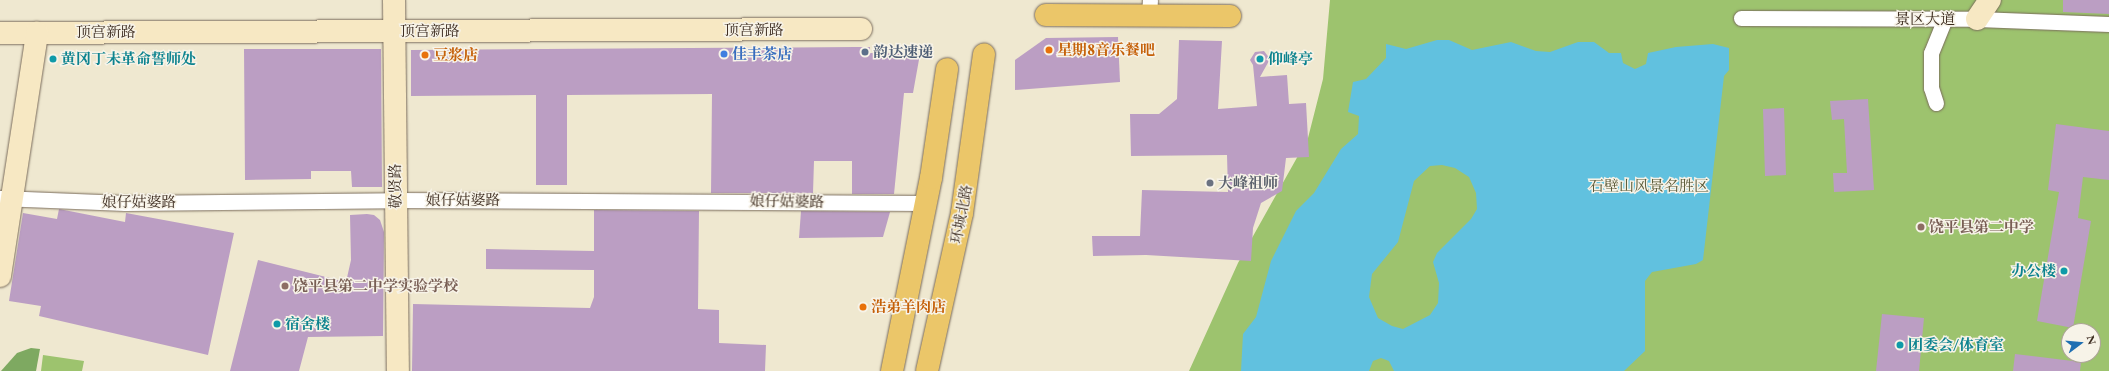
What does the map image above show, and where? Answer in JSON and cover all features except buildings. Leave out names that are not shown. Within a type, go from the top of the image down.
[{"type":"main road","name":"敬贤路","points":[[394,0],[398,371]]},
{"type":"main road","points":[[1977,19],[1990,0]]},
{"type":"main road","points":[[1046,15],[1149,7],[1230,16]]},
{"type":"main road","name":"顶宫新路","points":[[0,33],[861,29]]},
{"type":"main road","points":[[0,276],[5,198],[36,33]]},
{"type":"main road","name":"环城北路","points":[[926,371],[962,213],[984,55]]},
{"type":"main road","points":[[892,371],[926,203],[947,69]]},
{"type":"street","name":"景区大道","points":[[1741,18],[1977,19],[2109,24]]},
{"type":"street","points":[[1936,103],[1931,88],[1931,54],[1944,19]]},
{"type":"street","name":"娘仔姑婆路","points":[[5,198],[125,203],[395,200],[926,203]]},
{"type":"green space","name":"石壁山风景名胜区","points":[[1330,0],[2109,0],[2109,371],[1189,371],[1238,263],[1308,138],[1323,79]]},
{"type":"green space","points":[[31,348],[40,349],[36,371],[1,371],[17,353]]},
{"type":"green space","points":[[43,355],[84,361],[82,371],[41,371]]},
{"type":"water","points":[[1437,40],[1449,40],[1472,50],[1511,42],[1536,51],[1550,52],[1578,42],[1594,42],[1609,53],[1621,53],[1623,63],[1635,69],[1646,64],[1648,53],[1676,47],[1713,44],[1729,48],[1729,70],[1724,76],[1703,260],[1696,264],[1652,272],[1645,281],[1645,351],[1624,371],[1394,371],[1389,361],[1381,358],[1373,361],[1369,371],[1241,371],[1243,334],[1256,317],[1271,261],[1296,211],[1314,193],[1341,149],[1358,134],[1359,116],[1348,112],[1353,82],[1366,79],[1386,58],[1386,44],[1406,49]],"holes":[[[1442,165],[1455,168],[1469,177],[1476,193],[1477,209],[1471,219],[1437,253],[1433,262],[1439,283],[1438,303],[1430,315],[1403,329],[1392,326],[1378,318],[1369,297],[1372,274],[1398,242],[1414,181],[1430,166]]]},
{"type":"place","name":"星期8音乐餐吧","points":[[1049,50]]},
{"type":"place","name":"韵达速递","points":[[865,52]]},
{"type":"place","name":"佳丰茶店","points":[[724,54]]},
{"type":"place","name":"豆浆店","points":[[425,55]]},
{"type":"place","name":"黄冈丁未革命誓师处","points":[[53,59]]},
{"type":"place","name":"仰峰亭","points":[[1260,59]]},
{"type":"place","name":"大峰祖师","points":[[1210,183]]},
{"type":"place","name":"饶平县第二中学","points":[[1921,227]]},
{"type":"place","name":"办公楼","points":[[2064,271]]},
{"type":"place","name":"饶平县第二中学实验学校","points":[[285,286]]},
{"type":"place","name":"浩弟羊肉店","points":[[863,307]]},
{"type":"place","name":"宿舍楼","points":[[277,324]]},
{"type":"place","name":"团委会/体育室","points":[[1900,345]]}]
